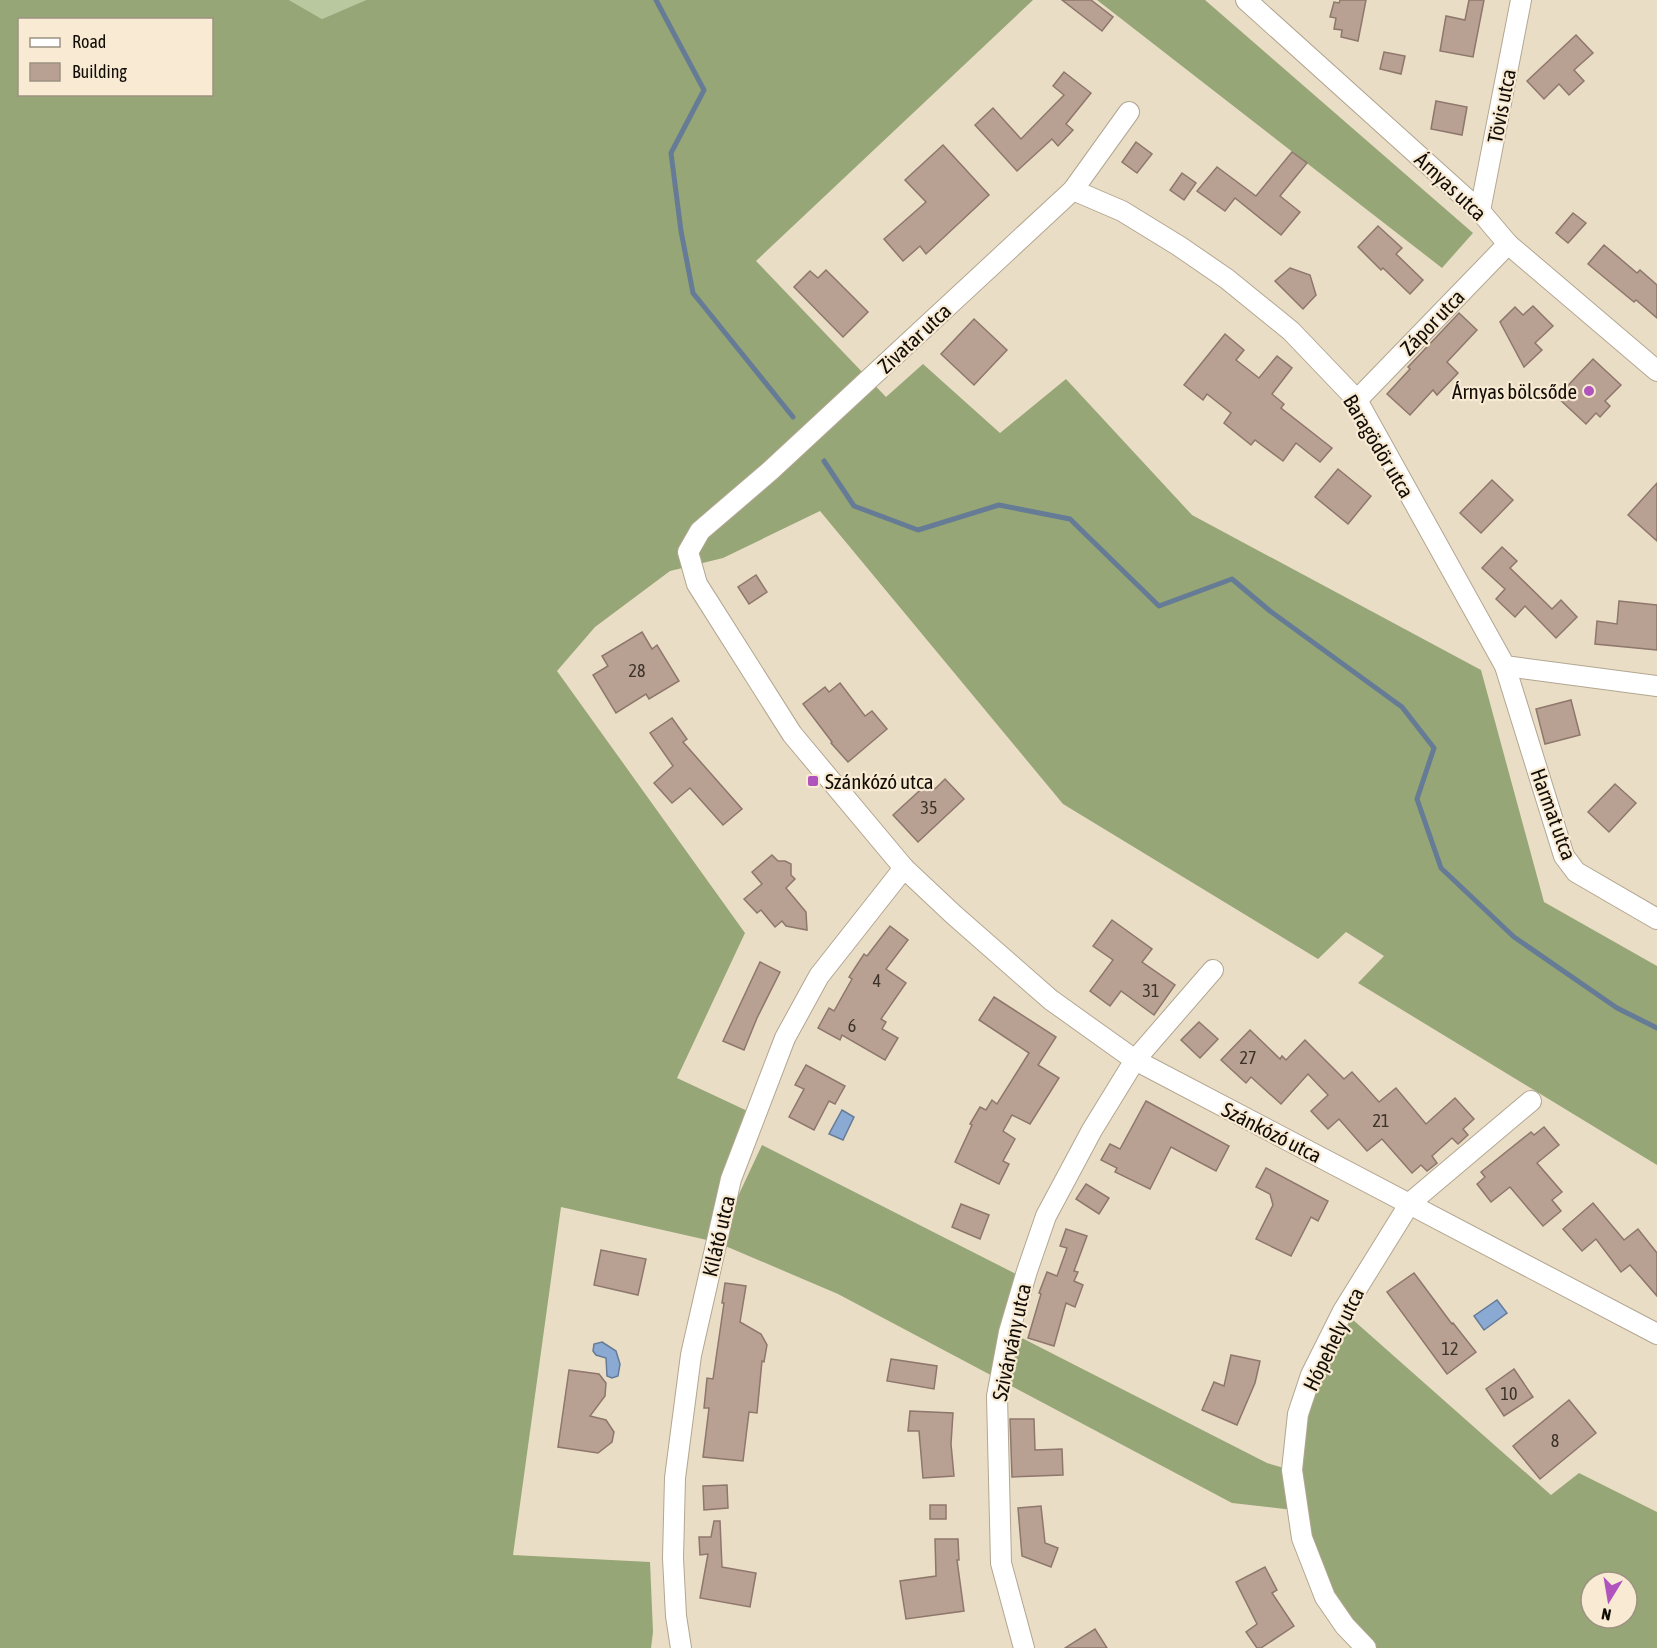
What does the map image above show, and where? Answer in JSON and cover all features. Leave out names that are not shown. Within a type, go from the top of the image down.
[{"type":"street","name":"Árnyas utca","points":[[1246,0],[1480,211],[1508,244],[1657,371]]},
{"type":"street","name":"Tövis utca","points":[[1480,211],[1521,0]]},
{"type":"street","name":"Zivatar utca","points":[[688,552],[700,531],[770,471],[1073,190],[1129,112]]},
{"type":"street","name":"Baragödör utca","points":[[1073,190],[1122,211],[1227,279],[1291,331],[1357,400],[1505,666]]},
{"type":"street","name":"Zápor utca","points":[[1357,400],[1508,244]]},
{"type":"street","name":"Szánkózó utca","points":[[688,552],[697,584],[792,734],[904,868],[1051,1000],[1135,1060],[1657,1334]]},
{"type":"street","points":[[1505,666],[1657,686]]},
{"type":"street","name":"Harmat utca","points":[[1505,666],[1564,856],[1576,872],[1657,919]]},
{"type":"street","name":"Kilátó utca","points":[[681,1648],[676,1616],[675,1478],[691,1355],[731,1179],[785,1038],[819,976],[904,868]]},
{"type":"street","points":[[1135,1060],[1213,970]]},
{"type":"street","name":"Szivárvány utca","points":[[1024,1648],[1001,1563],[997,1396],[1003,1359],[1027,1271],[1046,1216],[1092,1130],[1135,1060]]},
{"type":"street","points":[[1410,1203],[1532,1101]]},
{"type":"street","name":"Hópehely utca","points":[[1366,1648],[1345,1626],[1325,1597],[1302,1538],[1292,1470],[1298,1414],[1311,1375],[1343,1311],[1410,1203]]},
{"type":"green space","points":[[0,0],[289,0],[322,19],[366,0],[1033,0],[756,261],[886,397],[923,364],[1000,433],[1066,379],[1192,515],[1481,670],[1544,902],[1657,966],[1657,1165],[1358,983],[1384,956],[1346,932],[1318,959],[1063,804],[820,511],[723,558],[670,571],[595,627],[557,671],[745,933],[677,1078],[756,1115],[718,1239],[762,1145],[1018,1275],[1010,1332],[1267,1463],[1291,1470],[1311,1375],[1343,1311],[1551,1495],[1579,1473],[1657,1512],[1657,1648],[1366,1648],[1345,1626],[1302,1511],[1232,1503],[838,1294],[716,1242],[561,1207],[513,1555],[650,1562],[653,1632],[651,1648],[0,1648]]},
{"type":"green space","points":[[289,0],[366,0],[322,19]]},
{"type":"green space","points":[[1097,0],[1205,0],[1473,233],[1442,268]]},
{"type":"water","points":[[842,1110],[854,1117],[843,1140],[829,1134]]},
{"type":"water","points":[[1497,1300],[1507,1313],[1484,1330],[1474,1316]]},
{"type":"water","points":[[602,1342],[616,1351],[620,1364],[618,1376],[612,1378],[607,1376],[606,1358],[596,1355],[593,1351],[594,1344]]},
{"type":"building","points":[[1062,0],[1091,0],[1113,17],[1102,31]]},
{"type":"building","points":[[1340,0],[1366,0],[1358,41],[1341,37],[1342,30],[1334,29],[1336,18],[1330,17],[1334,2],[1339,3]]},
{"type":"building","points":[[1469,0],[1484,0],[1473,57],[1440,51],[1446,16],[1465,20]]},
{"type":"building","points":[[1576,35],[1593,53],[1574,70],[1584,81],[1569,95],[1559,84],[1544,99],[1527,81]]},
{"type":"building","points":[[1384,52],[1405,56],[1401,74],[1380,69]]},
{"type":"building","points":[[1064,72],[1091,93],[1066,124],[1073,130],[1058,146],[1052,139],[1017,171],[975,125],[993,108],[1021,139],[1064,95],[1053,86]]},
{"type":"building","points":[[1436,101],[1467,107],[1462,135],[1431,129]]},
{"type":"building","points":[[1136,142],[1152,154],[1137,173],[1122,162]]},
{"type":"building","points":[[943,145],[989,195],[926,254],[920,246],[903,261],[884,239],[926,202],[905,180]]},
{"type":"building","points":[[1292,152],[1307,163],[1280,196],[1300,212],[1281,235],[1235,198],[1225,211],[1197,191],[1217,167],[1256,196]]},
{"type":"building","points":[[1182,173],[1196,183],[1184,200],[1170,190]]},
{"type":"building","points":[[1573,213],[1586,223],[1568,243],[1556,233]]},
{"type":"building","points":[[1378,226],[1402,248],[1396,254],[1423,280],[1410,294],[1358,247]]},
{"type":"building","points":[[1604,245],[1637,273],[1640,270],[1657,285],[1657,318],[1588,264]]},
{"type":"building","points":[[1290,268],[1310,275],[1316,295],[1303,309],[1275,281]]},
{"type":"building","points":[[826,270],[868,312],[843,337],[794,287],[810,271],[818,278]]},
{"type":"building","points":[[1533,306],[1553,326],[1535,343],[1542,350],[1524,367],[1500,322],[1515,307],[1523,315]]},
{"type":"building","points":[[1459,313],[1477,330],[1447,362],[1458,373],[1437,395],[1433,390],[1410,415],[1387,394],[1410,369],[1408,367]]},
{"type":"building","points":[[974,319],[1007,350],[974,385],[941,354]]},
{"type":"building","points":[[1225,334],[1244,350],[1236,360],[1259,378],[1277,356],[1292,368],[1272,394],[1284,404],[1281,408],[1332,448],[1320,462],[1296,443],[1283,461],[1255,440],[1251,445],[1224,423],[1231,413],[1207,394],[1203,400],[1184,385]]},
{"type":"building","name":"Árnyas bölcsőde","points":[[1593,359],[1621,385],[1605,401],[1610,406],[1600,417],[1596,413],[1586,424],[1557,397]]},
{"type":"building","points":[[1338,469],[1371,496],[1348,524],[1315,497]]},
{"type":"building","points":[[1492,480],[1513,500],[1481,533],[1460,513]]},
{"type":"building","points":[[1657,483],[1657,541],[1628,515]]},
{"type":"building","points":[[1502,547],[1517,561],[1510,568],[1552,609],[1561,600],[1577,617],[1556,638],[1525,606],[1515,617],[1496,599],[1505,589],[1482,568]]},
{"type":"building","points":[[756,575],[767,592],[749,604],[738,587]]},
{"type":"building","points":[[1619,601],[1657,605],[1657,650],[1595,644],[1597,621],[1617,624]]},
{"type":"building","points":[[642,632],[652,649],[657,645],[679,681],[649,699],[646,694],[616,713],[593,675],[608,666],[602,656]]},
{"type":"building","points":[[840,683],[865,716],[872,711],[887,729],[848,762],[803,704],[825,687],[829,692]]},
{"type":"building","points":[[1571,700],[1580,735],[1545,744],[1536,709]]},
{"type":"building","points":[[672,718],[687,739],[683,742],[742,809],[723,825],[690,788],[672,803],[654,783],[673,766],[650,733]]},
{"type":"building","points":[[945,779],[964,799],[918,842],[893,815],[929,782],[935,789]]},
{"type":"building","points":[[1615,784],[1636,803],[1609,832],[1588,812]]},
{"type":"building","points":[[772,855],[778,861],[791,864],[791,875],[795,879],[786,888],[806,912],[807,930],[786,926],[782,921],[775,927],[761,910],[757,913],[744,899],[762,884],[752,872]]},
{"type":"building","points":[[1112,920],[1152,949],[1142,962],[1175,985],[1154,1015],[1121,991],[1110,1006],[1090,991],[1113,960],[1093,946]]},
{"type":"building","points":[[890,926],[908,940],[886,969],[906,983],[881,1019],[886,1022],[882,1029],[898,1038],[885,1060],[842,1035],[840,1040],[818,1028],[829,1008],[834,1011],[852,979],[849,977],[864,954],[867,956]]},
{"type":"building","points":[[760,962],[780,972],[744,1050],[723,1041]]},
{"type":"building","points":[[994,997],[1056,1037],[1038,1065],[1059,1078],[1030,1124],[1012,1115],[1003,1131],[1015,1139],[1003,1161],[1009,1164],[999,1184],[955,1162],[972,1125],[970,1124],[980,1107],[986,1110],[992,1100],[997,1104],[1029,1053],[979,1020]]},
{"type":"building","points":[[1199,1022],[1218,1039],[1200,1058],[1181,1040]]},
{"type":"building","points":[[1250,1030],[1280,1059],[1282,1056],[1286,1060],[1305,1040],[1344,1079],[1352,1072],[1379,1102],[1396,1088],[1426,1124],[1455,1098],[1474,1119],[1463,1129],[1468,1135],[1458,1144],[1452,1138],[1432,1156],[1437,1163],[1427,1171],[1421,1165],[1412,1173],[1382,1139],[1367,1151],[1339,1119],[1328,1129],[1311,1111],[1328,1095],[1308,1074],[1281,1104],[1251,1077],[1246,1083],[1221,1060]]},
{"type":"building","points":[[806,1065],[845,1086],[835,1104],[829,1101],[814,1130],[789,1117],[804,1089],[795,1085]]},
{"type":"building","points":[[1146,1101],[1229,1146],[1216,1171],[1171,1147],[1150,1189],[1115,1172],[1117,1168],[1101,1160],[1110,1144],[1120,1149]]},
{"type":"building","points":[[1544,1127],[1559,1145],[1537,1163],[1562,1192],[1552,1200],[1561,1211],[1543,1226],[1510,1187],[1491,1202],[1477,1184],[1485,1177],[1481,1172],[1531,1132],[1534,1135]]},
{"type":"building","points":[[1266,1168],[1328,1201],[1318,1221],[1311,1217],[1291,1256],[1256,1239],[1273,1205],[1270,1194],[1256,1187]]},
{"type":"building","points":[[1086,1184],[1109,1198],[1099,1214],[1076,1199]]},
{"type":"building","points":[[1593,1203],[1624,1240],[1638,1229],[1657,1253],[1657,1296],[1630,1265],[1621,1272],[1596,1239],[1582,1251],[1563,1229]]},
{"type":"building","points":[[961,1204],[989,1215],[980,1239],[952,1227]]},
{"type":"building","points":[[1066,1229],[1087,1236],[1074,1271],[1078,1272],[1074,1281],[1083,1285],[1075,1307],[1066,1303],[1054,1346],[1028,1338],[1041,1294],[1039,1293],[1047,1272],[1057,1276],[1067,1248],[1060,1246]]},
{"type":"building","points":[[601,1250],[646,1259],[638,1295],[594,1285]]},
{"type":"building","points":[[1414,1273],[1476,1352],[1447,1374],[1387,1292]]},
{"type":"building","points":[[725,1283],[746,1286],[740,1322],[761,1334],[767,1345],[764,1362],[762,1361],[757,1413],[749,1412],[743,1461],[703,1457],[709,1408],[704,1408],[707,1378],[713,1379]]},
{"type":"building","points":[[1231,1355],[1260,1361],[1255,1383],[1237,1425],[1202,1410],[1214,1382],[1224,1386]]},
{"type":"building","points":[[891,1359],[937,1366],[934,1389],[887,1381]]},
{"type":"building","points":[[1514,1369],[1533,1397],[1504,1416],[1486,1389]]},
{"type":"building","points":[[569,1370],[599,1374],[606,1383],[605,1396],[590,1416],[606,1420],[614,1432],[612,1442],[598,1453],[558,1447]]},
{"type":"building","points":[[1569,1400],[1596,1433],[1540,1479],[1513,1446]]},
{"type":"building","points":[[910,1411],[953,1413],[951,1444],[954,1476],[923,1478],[919,1431],[908,1431]]},
{"type":"building","points":[[1010,1419],[1034,1419],[1035,1450],[1062,1449],[1063,1475],[1012,1477]]},
{"type":"building","points":[[727,1485],[728,1508],[704,1510],[703,1486]]},
{"type":"building","points":[[930,1505],[946,1505],[946,1519],[930,1519]]},
{"type":"building","points":[[1041,1506],[1045,1543],[1058,1548],[1051,1567],[1022,1556],[1018,1508]]},
{"type":"building","points":[[714,1521],[720,1521],[722,1567],[756,1573],[750,1607],[700,1598],[708,1554],[700,1555],[699,1537],[711,1537]]},
{"type":"building","points":[[935,1539],[958,1539],[959,1560],[957,1560],[964,1611],[906,1619],[900,1581],[936,1576]]},
{"type":"building","points":[[1265,1567],[1277,1590],[1272,1593],[1294,1626],[1261,1648],[1257,1648],[1246,1632],[1257,1624],[1236,1582]]},
{"type":"building","points":[[1095,1629],[1107,1648],[1065,1648]]},
{"type":"waterway","points":[[656,0],[704,90],[671,153],[681,231],[693,293],[793,417]]},
{"type":"waterway","points":[[824,461],[854,506],[918,530],[999,505],[1070,519],[1159,606],[1232,579],[1270,611],[1402,707],[1434,748],[1417,799],[1441,868],[1514,937],[1617,1008],[1657,1028]]},
{"type":"place","name":"Árnyas bölcsőde","points":[[1589,391]]},
{"type":"place","name":"Szánkózó utca","points":[[813,781]]}]
